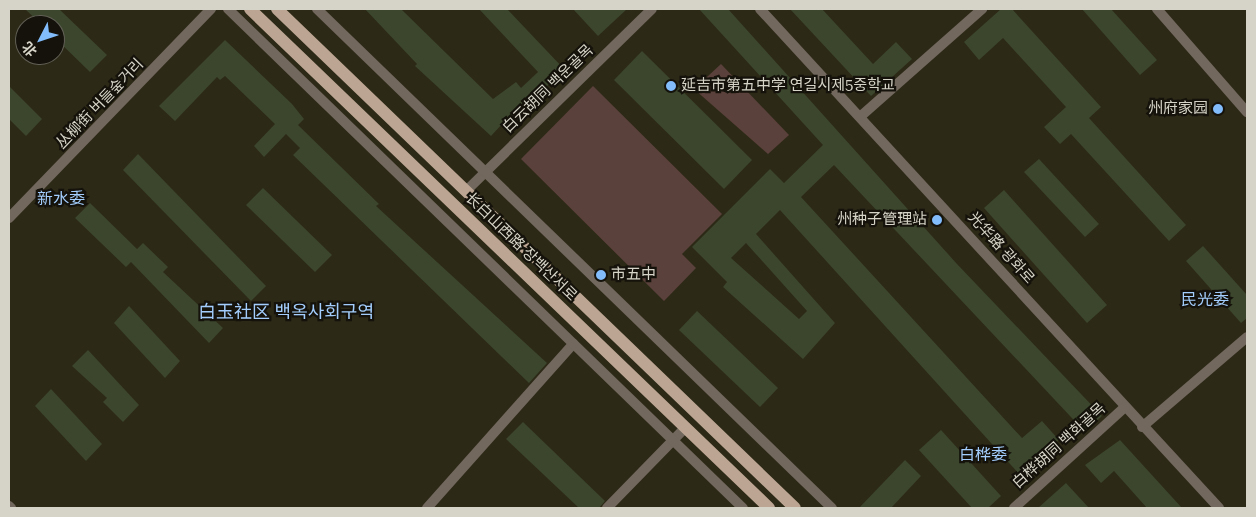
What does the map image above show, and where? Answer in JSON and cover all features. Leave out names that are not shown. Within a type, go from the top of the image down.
[{"type":"main road","name":"长白山西路 장백산서로","points":[[250,9],[769,508]]},
{"type":"main road","name":"长白山西路 장백산서로","points":[[277,9],[796,508]]},
{"type":"street","name":"丛柳街 버들숲거리","points":[[9,218],[211,9]]},
{"type":"street","points":[[228,9],[743,508]]},
{"type":"street","points":[[317,9],[832,508]]},
{"type":"street","name":"白云胡同 백운골목","points":[[466,191],[652,9]]},
{"type":"street","name":"光华路 광화로","points":[[760,9],[861,116],[1142,427],[1219,508]]},
{"type":"street","points":[[861,116],[982,9]]},
{"type":"street","points":[[1157,9],[1247,112]]},
{"type":"street","points":[[1142,427],[1247,337]]},
{"type":"street","points":[[427,508],[572,344]]},
{"type":"street","name":"白桦胡同 백화골목","points":[[1014,508],[1125,407]]},
{"type":"street","points":[[607,508],[685,428]]},
{"type":"shaded area","points":[[721,64],[789,135],[768,154],[694,89]]},
{"type":"shaded area","points":[[593,86],[722,214],[682,254],[696,268],[664,301],[521,159]]},
{"type":"building","points":[[25,9],[59,9],[107,55],[90,72],[65,48],[65,15],[31,15]]},
{"type":"building","points":[[365,9],[401,9],[493,99],[516,82],[521,88],[538,72],[479,9],[507,9],[564,69],[507,127],[503,123],[491,136],[415,66],[417,64]]},
{"type":"building","points":[[573,9],[627,9],[598,36]]},
{"type":"building","points":[[699,9],[728,9],[957,264],[1102,416],[1085,432],[834,165],[801,197],[1022,438],[1042,421],[1059,440],[1020,475],[780,210],[756,234],[835,323],[803,359],[723,287],[727,282],[692,247],[770,169],[784,183],[823,145]],"holes":[[[746,243],[807,311],[799,319],[731,258]]]},
{"type":"building","points":[[790,9],[822,9],[873,64],[896,42],[912,59],[871,96]]},
{"type":"building","points":[[1001,9],[1012,9],[1101,107],[1089,118],[1186,225],[1169,241],[1071,134],[1060,144],[1044,127],[1066,107],[1003,38],[979,60],[964,42]]},
{"type":"building","points":[[1082,9],[1111,9],[1157,60],[1140,75]]},
{"type":"building","points":[[225,40],[292,104],[304,119],[298,125],[379,204],[376,206],[547,363],[529,383],[293,155],[300,148],[286,134],[264,157],[254,146],[275,124],[225,76],[220,80],[217,77],[175,121],[159,106]]},
{"type":"building","points":[[642,51],[752,160],[724,189],[614,80]]},
{"type":"building","points":[[9,86],[42,119],[26,136],[9,119]]},
{"type":"building","points":[[138,154],[266,286],[251,301],[123,170]]},
{"type":"building","points":[[1039,159],[1099,224],[1085,237],[1024,172]]},
{"type":"building","points":[[263,188],[332,255],[315,272],[246,205]]},
{"type":"building","points":[[1004,190],[1107,305],[1087,323],[984,208]]},
{"type":"building","points":[[90,203],[137,249],[143,243],[168,267],[163,272],[223,328],[209,343],[131,262],[126,267],[75,218]]},
{"type":"building","points":[[1203,246],[1247,295],[1247,318],[1241,323],[1186,261]]},
{"type":"building","points":[[129,306],[180,361],[165,378],[114,323]]},
{"type":"building","points":[[697,311],[778,388],[760,407],[679,330]]},
{"type":"building","points":[[88,350],[139,405],[123,422],[103,402],[107,398],[72,366]]},
{"type":"building","points":[[51,389],[102,444],[86,461],[35,406]]},
{"type":"building","points":[[523,422],[605,501],[599,508],[579,508],[506,439]]},
{"type":"building","points":[[941,430],[1001,496],[988,508],[972,508],[919,450]]},
{"type":"building","points":[[1120,440],[1182,508],[1147,508],[1114,471],[1101,483],[1085,465]]},
{"type":"building","points":[[905,460],[921,476],[891,508],[859,508]]},
{"type":"building","points":[[1066,483],[1089,508],[1038,508]]},
{"type":"place","name":"延吉市第五中学 연길시제5중학교","points":[[671,86]]},
{"type":"place","name":"州府家园","points":[[1218,109]]},
{"type":"place","name":"州种子管理站","points":[[937,220]]},
{"type":"place","name":"市五中","points":[[601,275]]},
{"type":"district","name":"新水委","points":[[61,199]]},
{"type":"district","name":"民光委","points":[[1205,300]]},
{"type":"district","name":"白玉社区 백옥사회구역","points":[[286,312]]},
{"type":"district","name":"白桦委","points":[[983,455]]}]
